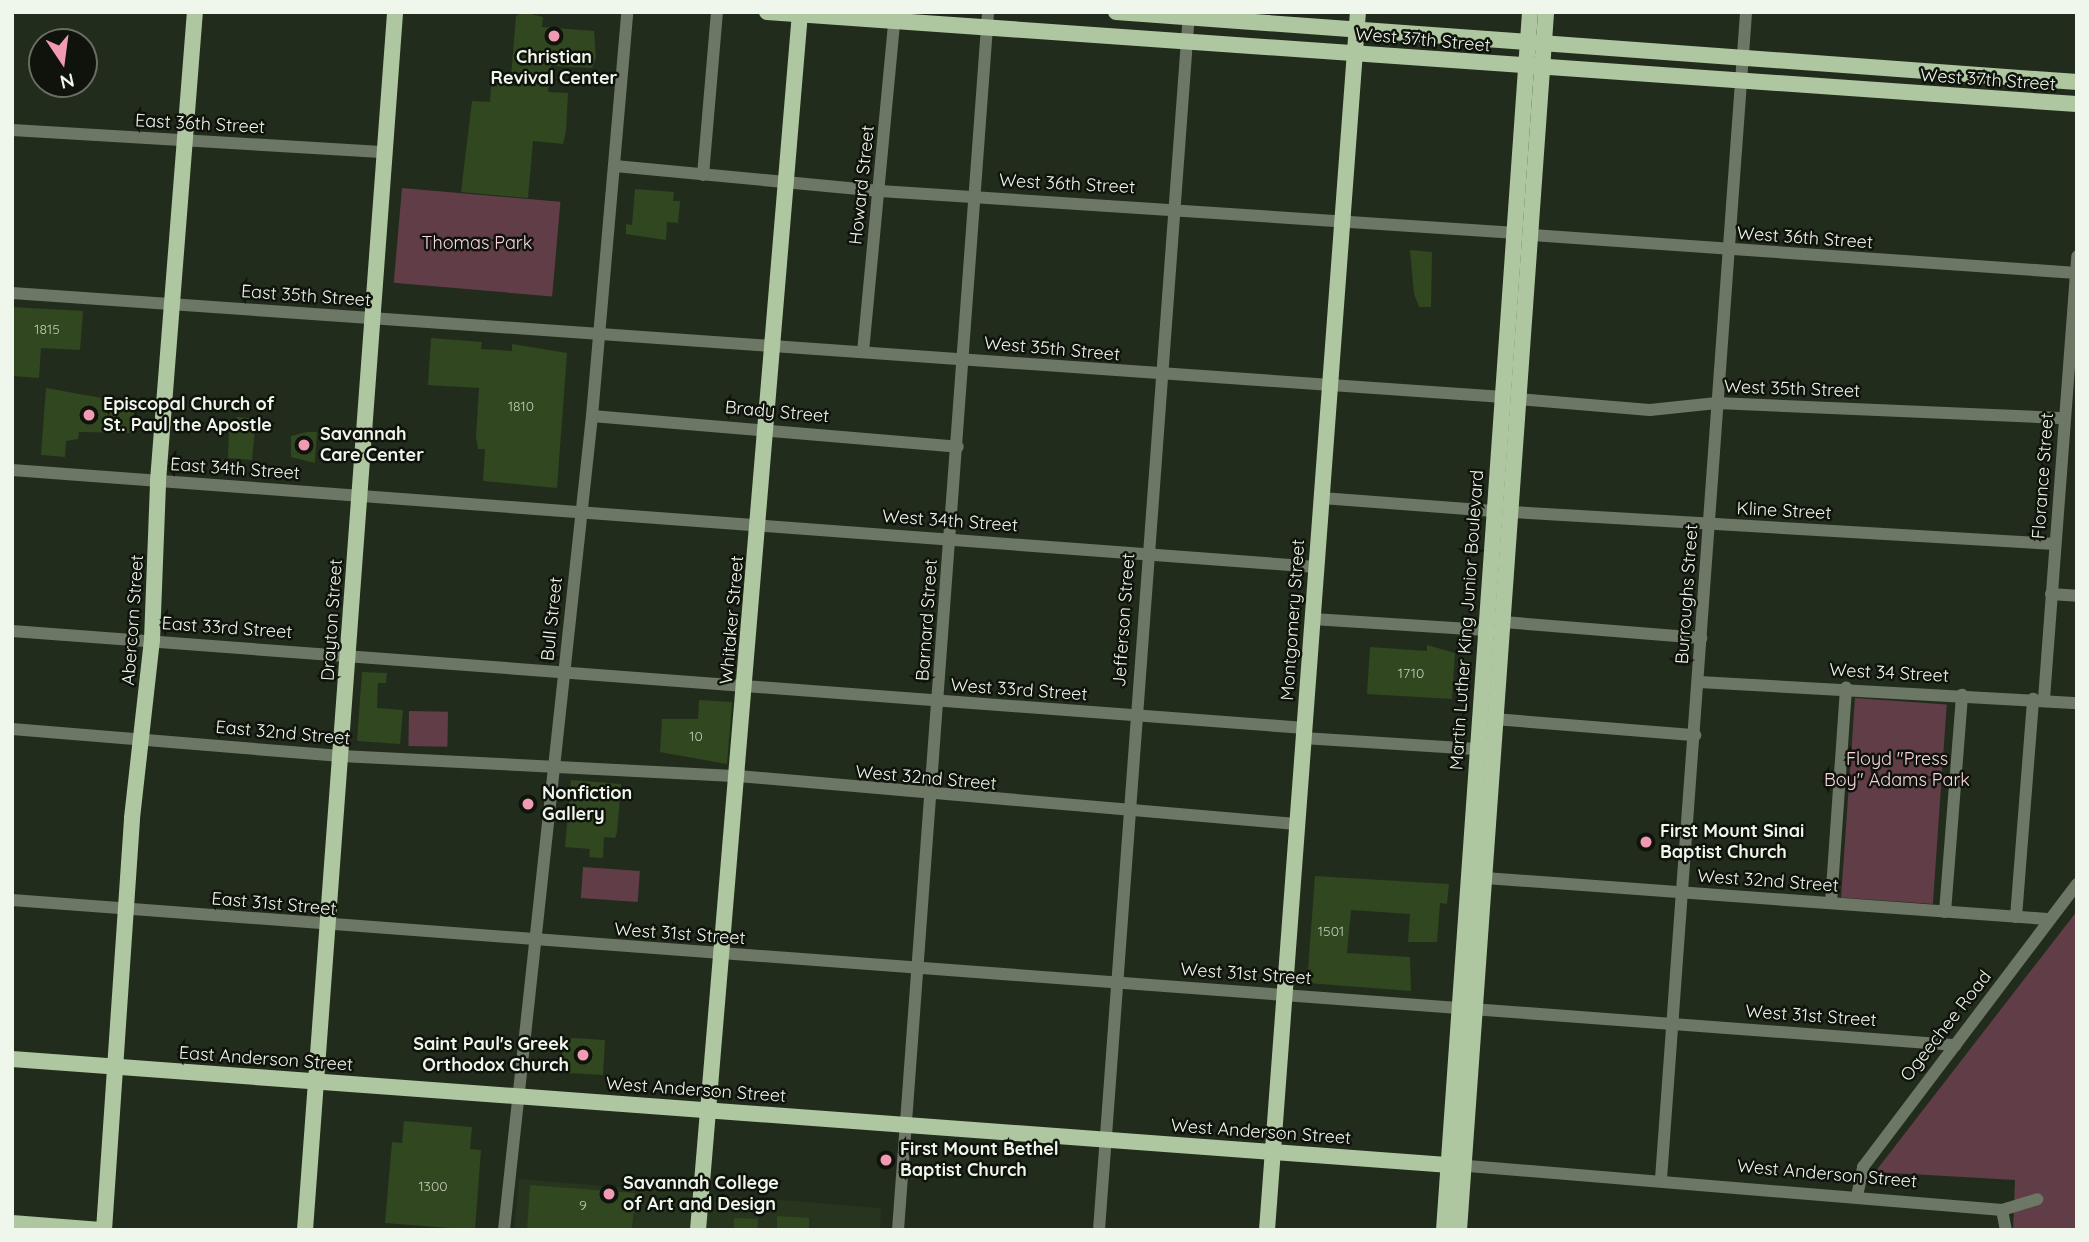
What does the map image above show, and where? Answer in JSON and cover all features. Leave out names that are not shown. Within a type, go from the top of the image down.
[{"type":"main road","name":"Abercorn Street","points":[[102,1230],[125,909],[152,640],[158,481],[195,12]]},
{"type":"main road","name":"Drayton Street","points":[[305,1230],[320,1083],[395,12]]},
{"type":"main road","name":"West 37th Street","points":[[767,12],[1739,83],[2077,104]]},
{"type":"main road","name":"West 37th Street","points":[[1116,12],[1189,15],[1356,31],[1535,41],[2077,82]]},
{"type":"main road","name":"Montgomery Street","points":[[1267,1230],[1344,218],[1357,12]]},
{"type":"main road","name":"Martin Luther King Junior Boulevard","points":[[1459,1230],[1458,1165],[1468,1008],[1477,749],[1494,511],[1511,398],[1525,234],[1535,41],[1530,12]]},
{"type":"main road","name":"Martin Luther King Junior Boulevard","points":[[1535,41],[1546,12]]},
{"type":"main road","name":"Whitaker Street","points":[[698,1230],[759,525],[799,13]]},
{"type":"main road","name":"Martin Luther King Junior Boulevard","points":[[1468,1008],[1485,878],[1494,719],[1511,512],[1511,398]]},
{"type":"main road","name":"East Anderson Street","points":[[12,1059],[517,1095]]},
{"type":"main road","name":"West Anderson Street","points":[[517,1095],[708,1112],[906,1123],[1108,1141],[1271,1150],[1458,1165]]},
{"type":"main road","name":"Martin Luther King Junior Boulevard","points":[[1444,1230],[1458,1165]]},
{"type":"main road","points":[[12,1223],[102,1230]]},
{"type":"street","name":"Bull Street","points":[[504,1230],[533,941],[592,416],[627,12]]},
{"type":"street","points":[[703,175],[717,12]]},
{"type":"street","name":"Barnard Street","points":[[898,1230],[958,447],[988,12]]},
{"type":"street","name":"Burroughs Street","points":[[1661,1179],[1746,12]]},
{"type":"street","name":"Jefferson Street","points":[[1099,1230],[1119,983],[1134,715],[1189,15]]},
{"type":"street","name":"Howard Street","points":[[863,352],[894,21]]},
{"type":"street","name":"East 36th Street","points":[[12,130],[385,152]]},
{"type":"street","name":"West 36th Street","points":[[615,166],[880,191],[1173,206],[1728,251],[2076,273]]},
{"type":"street","name":"Florance Street","points":[[2015,917],[2069,425],[2077,256]]},
{"type":"street","name":"East 35th Street","points":[[12,293],[597,335]]},
{"type":"street","name":"West 35th Street","points":[[597,335],[1650,410],[1717,404],[2069,425]]},
{"type":"street","name":"Brady Street","points":[[592,416],[766,428],[958,447]]},
{"type":"street","name":"East 34th Street","points":[[12,470],[582,510]]},
{"type":"street","points":[[1322,498],[1494,511]]},
{"type":"street","name":"West 34th Street","points":[[582,510],[759,525],[951,536],[1316,567]]},
{"type":"street","name":"Kline Street","points":[[1511,512],[2055,544]]},
{"type":"street","points":[[2050,594],[2077,596]]},
{"type":"street","points":[[1313,619],[1485,631]]},
{"type":"street","points":[[1503,622],[1701,638]]},
{"type":"street","name":"East 33rd Street","points":[[12,631],[564,672]]},
{"type":"street","name":"West 33rd Street","points":[[564,672],[745,690],[1134,715],[1477,749]]},
{"type":"street","name":"West 34 Street","points":[[1699,682],[1846,688],[2077,703]]},
{"type":"street","points":[[1831,903],[1846,688]]},
{"type":"street","points":[[1945,912],[1962,695]]},
{"type":"street","points":[[1494,719],[1695,735]]},
{"type":"street","name":"East 32nd Street","points":[[12,729],[341,756],[552,767]]},
{"type":"street","name":"West 32nd Street","points":[[552,767],[738,776],[932,797],[1296,824]]},
{"type":"street","name":"West 32nd Street","points":[[1485,878],[2048,919]]},
{"type":"street","name":"Ogeechee Road","points":[[1857,1196],[1863,1167],[2077,884]]},
{"type":"street","name":"East 31st Street","points":[[12,900],[533,941]]},
{"type":"street","name":"West 31st Street","points":[[533,941],[1956,1045]]},
{"type":"street","name":"West Anderson Street","points":[[1458,1165],[1661,1179],[2002,1210]]},
{"type":"street","points":[[2006,1230],[2002,1210],[2037,1199]]},
{"type":"shaded area","name":"Savannah College of Art and Design","points":[[519,1179],[881,1208],[880,1230],[514,1230]]},
{"type":"green space","name":"Thomas Park","points":[[402,188],[560,202],[552,296],[394,283]]},
{"type":"green space","name":"Floyd \"Press Boy\" Adams Park","points":[[1855,698],[1947,704],[1933,904],[1841,898]]},
{"type":"green space","points":[[409,711],[448,712],[447,747],[408,746]]},
{"type":"green space","points":[[583,867],[640,871],[638,902],[581,898]]},
{"type":"green space","points":[[2077,911],[2077,1230],[2013,1230],[2015,1180],[1875,1172]]},
{"type":"building","points":[[524,12],[543,17],[542,27],[594,31],[596,58],[592,68],[551,66],[548,92],[568,93],[566,131],[563,144],[533,141],[528,198],[461,192],[472,101],[490,102],[492,75],[511,77],[516,16]]},
{"type":"building","points":[[635,189],[674,192],[673,201],[680,201],[678,223],[667,222],[666,240],[626,234],[626,224],[632,225]]},
{"type":"building","points":[[1410,250],[1432,252],[1431,307],[1419,307],[1414,294]]},
{"type":"building","points":[[12,307],[83,311],[80,350],[41,348],[39,378],[12,376]]},
{"type":"building","points":[[431,338],[482,342],[481,349],[512,351],[512,344],[567,353],[557,488],[483,481],[485,449],[478,449],[476,437],[479,388],[428,385]]},
{"type":"building","name":"Episcopal Church of St. Paul the Apostle","points":[[46,388],[135,404],[132,433],[79,432],[78,439],[66,441],[65,457],[41,455]]},
{"type":"building","points":[[237,417],[249,418],[249,429],[255,429],[252,460],[228,458],[229,427]]},
{"type":"building","name":"Savannah Care Center","points":[[317,432],[315,463],[291,457],[291,436]]},
{"type":"building","points":[[1427,645],[1455,653],[1452,699],[1367,694],[1370,647],[1427,651]]},
{"type":"building","points":[[362,672],[387,673],[386,683],[378,683],[377,708],[403,710],[400,744],[357,741]]},
{"type":"building","points":[[699,700],[732,702],[727,764],[660,752],[662,719],[698,719]]},
{"type":"building","points":[[571,780],[621,784],[617,832],[615,838],[604,837],[603,858],[589,857],[590,849],[565,847]]},
{"type":"building","points":[[1315,876],[1449,884],[1447,904],[1440,903],[1437,942],[1408,942],[1410,914],[1351,910],[1347,953],[1410,957],[1411,991],[1307,983]]},
{"type":"building","name":"Saint Paul's Greek Orthodox Church","points":[[571,1038],[605,1040],[603,1075],[568,1073],[568,1066],[561,1066],[563,1043],[570,1044]]},
{"type":"building","points":[[404,1121],[472,1127],[470,1149],[481,1150],[475,1230],[385,1223],[392,1142],[402,1143]]},
{"type":"building","points":[[530,1185],[635,1193],[632,1230],[527,1230]]},
{"type":"building","points":[[777,1216],[809,1218],[809,1230],[777,1230]]},
{"type":"building","points":[[734,1218],[758,1219],[758,1230],[734,1230]]},
{"type":"place","name":"Christian Revival Center","points":[[554,36]]},
{"type":"place","name":"Episcopal Church of St. Paul the Apostle","points":[[89,415]]},
{"type":"place","name":"Savannah Care Center","points":[[304,445]]},
{"type":"place","name":"Nonfiction Gallery","points":[[528,804]]},
{"type":"place","name":"First Mount Sinai Baptist Church","points":[[1646,842]]},
{"type":"place","name":"Saint Paul's Greek Orthodox Church","points":[[583,1055]]},
{"type":"place","name":"First Mount Bethel Baptist Church","points":[[886,1160]]},
{"type":"place","name":"Savannah College of Art and Design","points":[[609,1194]]}]
